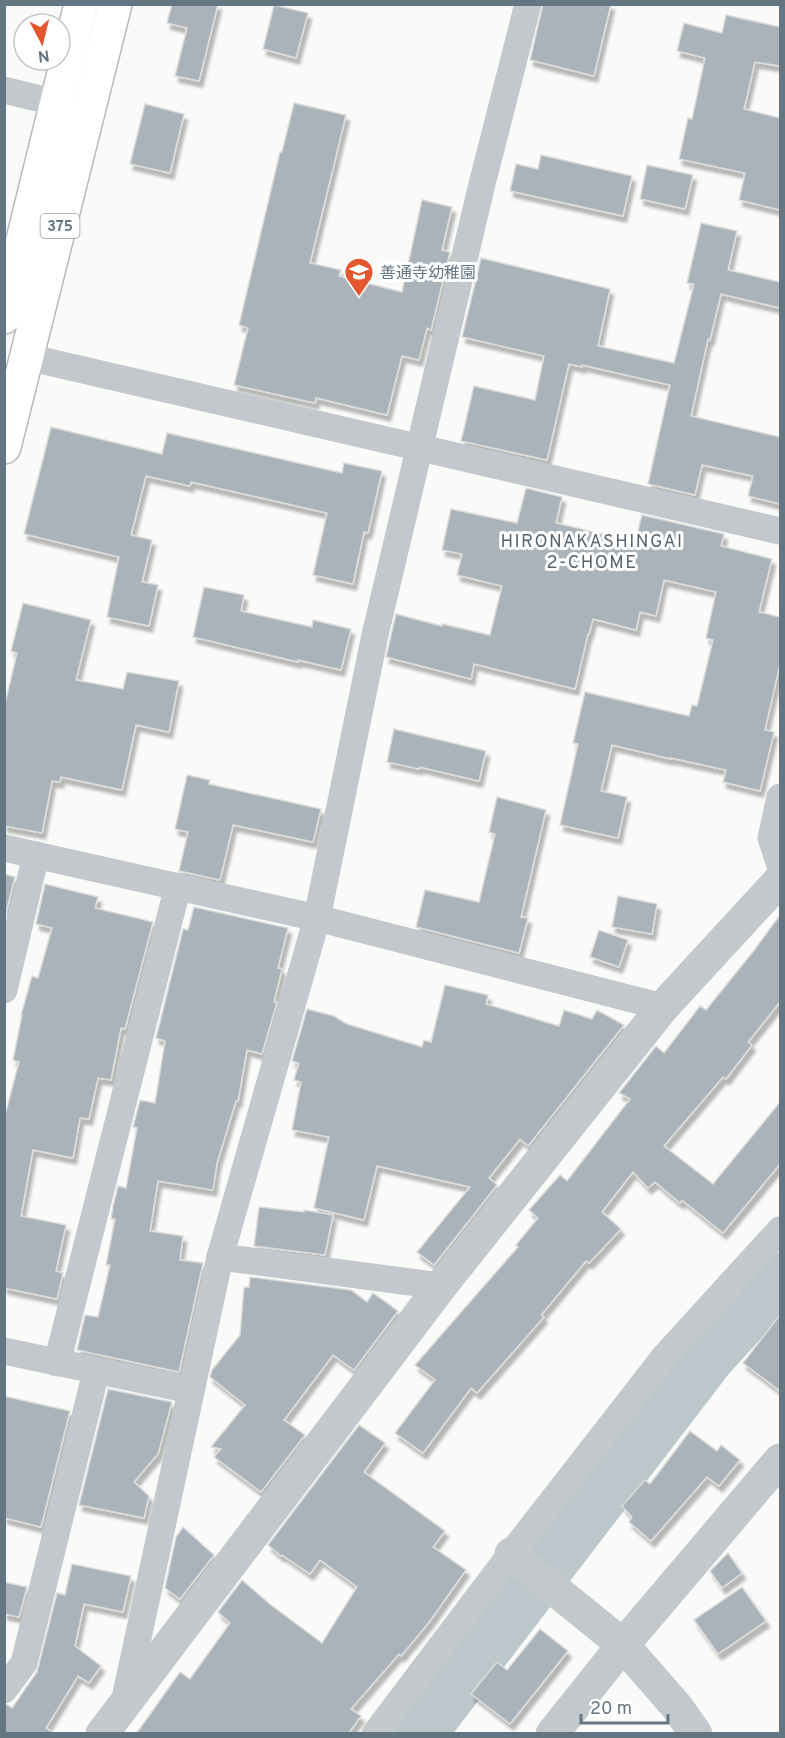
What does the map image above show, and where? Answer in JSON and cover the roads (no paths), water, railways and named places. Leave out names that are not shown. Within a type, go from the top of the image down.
[{"type":"highway","name":"375","points":[[4,317],[81,4]]},
{"type":"highway","name":"375","points":[[4,447],[18,362],[115,4]]},
{"type":"street","points":[[123,1707],[220,1257],[317,918],[375,635],[479,196],[528,4]]},
{"type":"street","points":[[4,90],[57,103]]},
{"type":"street","points":[[18,362],[419,448],[780,531]]},
{"type":"street","points":[[780,797],[771,838],[780,865]]},
{"type":"street","points":[[4,848],[317,918],[663,1007]]},
{"type":"street","points":[[4,990],[36,855]]},
{"type":"street","points":[[102,1734],[441,1286],[663,1007],[780,880]]},
{"type":"street","points":[[57,1363],[178,886]]},
{"type":"street","points":[[375,1734],[533,1572],[665,1356],[780,1230]]},
{"type":"street","points":[[220,1257],[441,1286]]},
{"type":"street","points":[[4,1351],[190,1390]]},
{"type":"street","points":[[4,1690],[24,1663],[96,1372]]},
{"type":"street","points":[[552,1734],[623,1645],[778,1470]]},
{"type":"street","points":[[533,1572],[623,1645],[677,1707],[696,1734]]},
{"type":"waterway","points":[[420,1734],[709,1357],[780,1279]]},
{"type":"place","name":"善通寺幼稚園","points":[[359,298]]},
{"type":"district","name":"HIRONAKASHINGAI 2-CHOME","points":[[592,551]]}]
